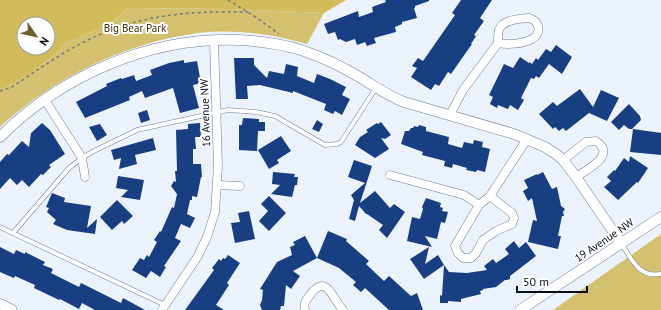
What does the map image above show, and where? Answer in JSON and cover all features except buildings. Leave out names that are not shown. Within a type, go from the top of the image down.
[{"type":"street","points":[[450,115],[463,90],[498,43],[499,30],[502,26],[509,21],[529,18],[534,19],[538,24],[539,28],[533,38],[511,44],[498,43]]},
{"type":"street","points":[[0,137],[25,114],[45,100],[85,75],[127,57],[168,46],[236,40],[263,42],[301,50],[338,66],[399,100],[514,134],[545,147],[563,160],[621,243]]},
{"type":"street","name":"16 Avenue NW","points":[[163,308],[198,256],[207,237],[215,212],[218,185],[214,41]]},
{"type":"street","points":[[45,100],[82,158],[85,177]]},
{"type":"street","points":[[490,196],[512,213],[514,218],[512,224],[496,231],[483,240],[476,253],[470,258],[463,258],[458,253],[455,246],[479,204],[490,196],[527,139]]},
{"type":"street","points":[[563,160],[586,142],[596,141],[603,147],[604,152],[600,160],[576,177]]},
{"type":"street","points":[[390,175],[464,195],[479,204]]},
{"type":"street","points":[[218,185],[240,186]]},
{"type":"street","name":"19 Avenue NW","points":[[520,310],[661,217]]},
{"type":"street","points":[[305,310],[304,304],[306,300],[319,286],[327,288],[343,310]]},
{"type":"street","points":[[0,304],[12,310]]},
{"type":"lane","points":[[13,233],[69,168],[82,158],[137,130],[216,112],[240,110],[276,116],[325,145],[337,144],[341,142],[376,88]]},
{"type":"lane","points":[[0,227],[163,308]]},
{"type":"lane","points":[[621,243],[635,265],[642,272],[651,275],[661,274]]},
{"type":"path","points":[[228,0],[248,12],[280,35]]},
{"type":"path","points":[[0,91],[12,87],[82,43],[117,27],[146,18],[171,14],[248,12]]},
{"type":"green space","name":"Big Bear Park","points":[[128,8],[232,9],[324,13],[307,44],[253,33],[212,32],[171,38],[117,54],[67,78],[21,109],[0,127],[0,90],[29,75],[52,56],[56,56],[56,52],[66,43],[105,26]]},
{"type":"green space","points":[[661,234],[661,310],[553,310]]},
{"type":"shaded area","points":[[0,0],[346,0],[324,13],[232,9],[128,8],[105,26],[66,43],[56,52],[56,16],[16,16],[16,56],[52,56],[29,75],[0,90]]}]
